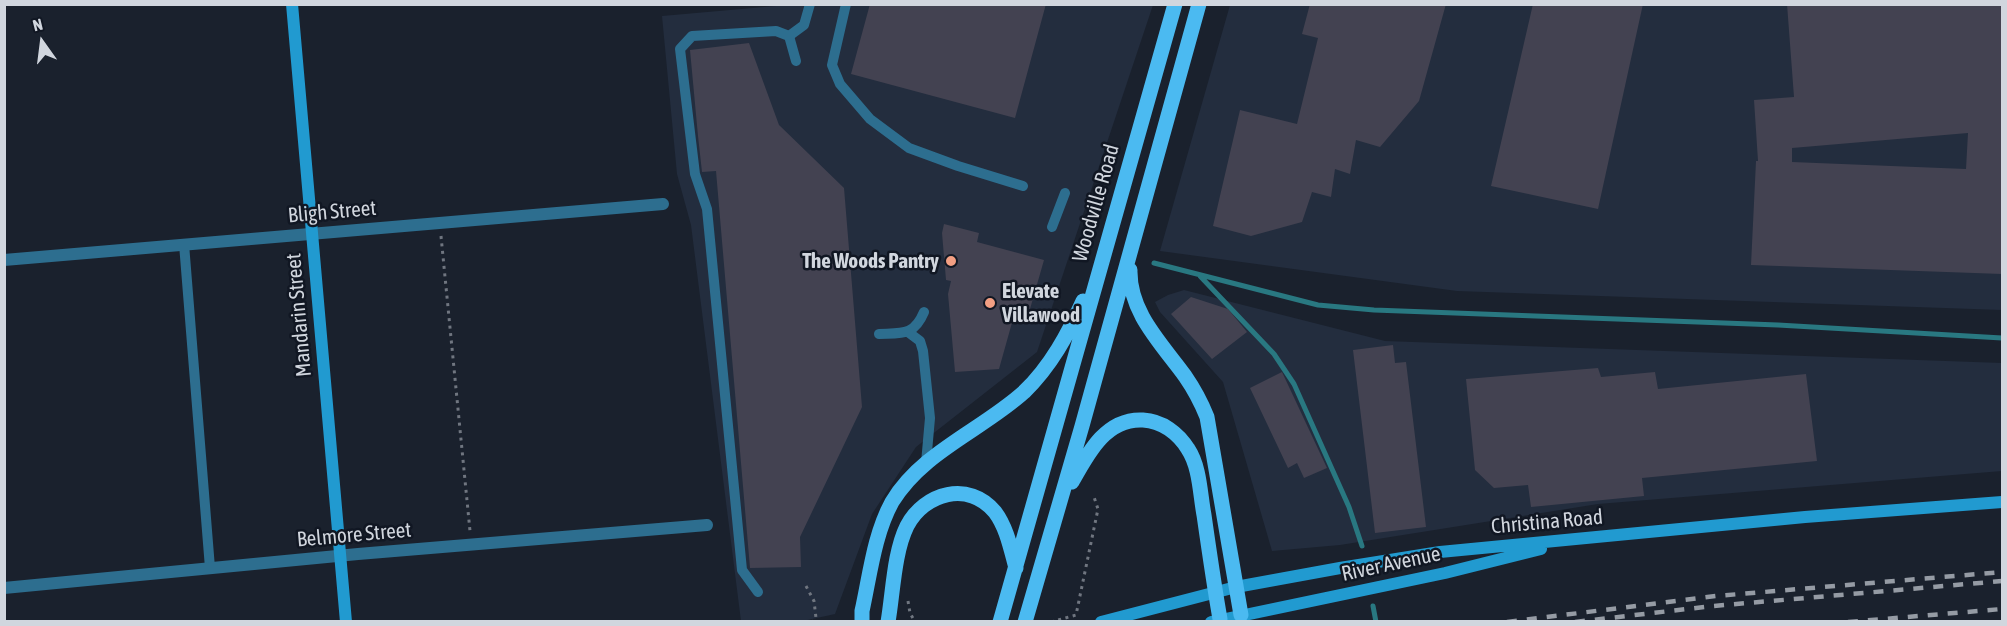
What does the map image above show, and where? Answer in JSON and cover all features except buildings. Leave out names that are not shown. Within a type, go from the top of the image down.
[{"type":"main road","name":"Mandarin Street","points":[[292,4],[346,621]]},
{"type":"main road","name":"Woodville Road","points":[[1000,621],[1175,4]]},
{"type":"main road","points":[[1024,621],[1058,508],[1199,4]]},
{"type":"main road","points":[[1130,252],[1130,283],[1140,314],[1190,384],[1207,417],[1241,615]]},
{"type":"main road","points":[[859,618],[880,528],[892,502],[926,463],[1023,393],[1039,376],[1069,333],[1103,257]]},
{"type":"main road","points":[[1058,508],[1083,461],[1094,444],[1106,432],[1121,423],[1136,420],[1153,421],[1167,427],[1188,449],[1194,464],[1215,591],[1216,620]]},
{"type":"main road","points":[[888,621],[899,552],[906,528],[915,513],[925,503],[940,496],[968,495],[982,501],[994,511],[1002,524],[1016,568]]},
{"type":"main road","name":"Christina Road","points":[[1101,621],[1215,591],[1440,552],[1805,516],[2002,502]]},
{"type":"main road","name":"River Avenue","points":[[1216,620],[1445,573],[1578,540]]},
{"type":"main road","points":[[891,602],[897,621]]},
{"type":"street","name":"Bligh Street","points":[[4,260],[663,204]]},
{"type":"street","name":"Belmore Street","points":[[4,588],[340,556],[707,525]]},
{"type":"lane","points":[[789,36],[804,24],[810,4]]},
{"type":"lane","points":[[846,4],[832,65],[840,84],[870,119],[909,148],[1023,186]]},
{"type":"lane","points":[[758,592],[742,570],[707,209],[695,174],[680,49],[692,36],[776,31],[789,36]]},
{"type":"lane","points":[[789,36],[796,61]]},
{"type":"lane","points":[[1052,227],[1065,193]]},
{"type":"lane","points":[[184,244],[210,568]]},
{"type":"lane","points":[[879,334],[908,332],[919,325],[924,312]]},
{"type":"lane","points":[[908,332],[920,341],[923,351],[930,418],[926,463]]},
{"type":"path","points":[[440,222],[472,545]]},
{"type":"path","points":[[1051,621],[1076,615],[1098,509],[1094,497]]},
{"type":"path","points":[[807,586],[814,601],[816,618],[813,621]]},
{"type":"path","points":[[908,595],[910,613],[915,621]]},
{"type":"shaded area","points":[[798,4],[1153,5],[1037,352],[916,447],[872,514],[835,614],[803,621],[741,621],[691,225],[677,174],[662,16]]},
{"type":"shaded area","points":[[1230,5],[2002,5],[2002,310],[1457,291],[1160,251]]},
{"type":"shaded area","points":[[1184,290],[1385,341],[2002,363],[2002,471],[1598,504],[1340,545],[1272,551],[1223,382],[1160,312],[1155,302]]},
{"type":"waterway","points":[[1154,263],[1318,305],[1374,310],[1778,325],[2002,338]]},
{"type":"waterway","points":[[1200,276],[1274,354],[1294,384],[1349,507],[1362,546]]},
{"type":"waterway","points":[[1373,606],[1376,622]]},
{"type":"railway","points":[[1507,622],[1716,596],[2002,572]]},
{"type":"railway","points":[[1575,622],[1713,606],[2002,581]]},
{"type":"railway","points":[[1848,622],[2002,609]]},
{"type":"place","name":"The Woods Pantry","points":[[951,261]]},
{"type":"place","name":"Elevate Villawood","points":[[990,303]]}]
